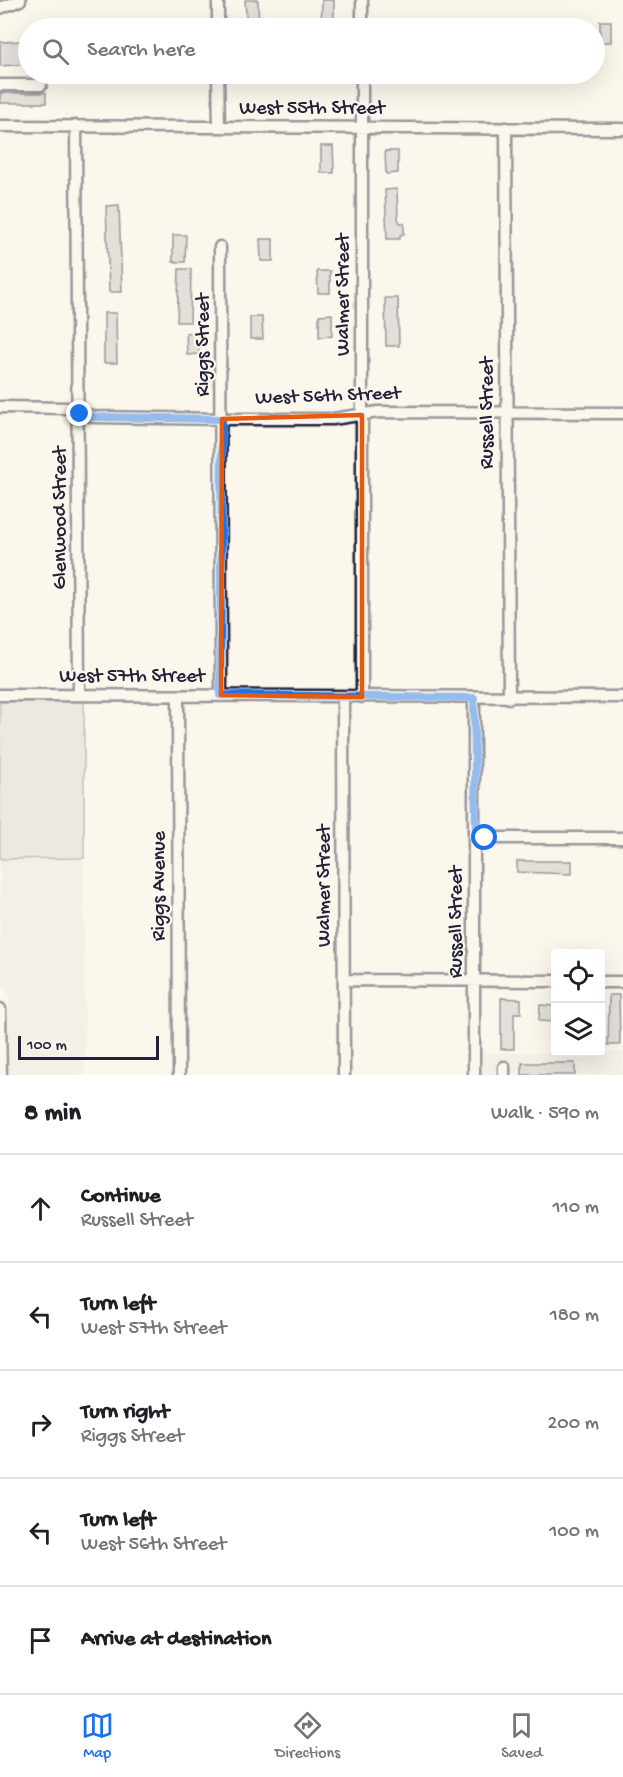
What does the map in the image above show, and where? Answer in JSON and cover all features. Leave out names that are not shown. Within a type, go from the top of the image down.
[{"type":"street","points":[[0,8],[20,0]]},
{"type":"street","points":[[218,0],[218,18]]},
{"type":"street","points":[[362,0],[362,18]]},
{"type":"street","points":[[218,84],[219,127]]},
{"type":"street","name":"Walmer Street","points":[[362,84],[362,697]]},
{"type":"street","points":[[0,85],[41,85]]},
{"type":"street","name":"West 55th Street","points":[[0,126],[623,129]]},
{"type":"street","name":"Glenwood Street","points":[[76,126],[79,695]]},
{"type":"street","name":"Russell Street","points":[[506,128],[509,698]]},
{"type":"street","name":"Riggs Street","points":[[220,247],[222,419],[220,695]]},
{"type":"street","name":"West 56th Street","points":[[0,407],[68,408],[94,417],[222,419],[328,419],[378,412],[623,413]]},
{"type":"street","name":"West 57th Street","points":[[0,695],[623,698]]},
{"type":"street","name":"Riggs Avenue","points":[[178,696],[179,1075]]},
{"type":"street","name":"Walmer Street","points":[[343,697],[344,1075]]},
{"type":"street","name":"Russell Street","points":[[474,698],[476,840],[474,1075]]},
{"type":"street","points":[[476,840],[485,838],[623,838]]},
{"type":"street","points":[[344,980],[551,981]]},
{"type":"street","points":[[605,982],[623,982]]},
{"type":"street","points":[[0,1009],[1,1075]]},
{"type":"highlighted area","points":[[362,415],[362,697],[221,695],[222,419]]},
{"type":"shaded area","points":[[0,701],[84,701],[84,858],[0,859]]},
{"type":"shaded area","points":[[84,858],[85,1075],[9,1075],[9,995],[6,989],[0,988],[0,859]]},
{"type":"shaded area","points":[[551,1052],[551,1057],[605,1057],[605,1052],[623,1052],[623,1075],[478,1075],[479,1053]]},
{"type":"building","points":[[245,0],[258,0],[259,18],[246,18]]},
{"type":"building","points":[[322,0],[334,0],[334,18],[321,18]]},
{"type":"building","points":[[605,21],[611,21],[611,42],[605,42]]},
{"type":"building","points":[[18,41],[18,65],[0,66],[0,42]]},
{"type":"building","points":[[0,93],[46,93],[46,103],[0,103]]},
{"type":"building","points":[[321,146],[333,146],[334,173],[321,173]]},
{"type":"building","points":[[385,151],[398,151],[398,173],[386,174]]},
{"type":"building","points":[[397,189],[398,218],[400,223],[404,223],[404,234],[400,235],[400,239],[387,239],[385,190]]},
{"type":"building","points":[[119,205],[122,292],[109,292],[106,206]]},
{"type":"building","points":[[173,235],[186,235],[185,262],[173,262]]},
{"type":"building","points":[[260,239],[273,239],[273,261],[261,261]]},
{"type":"building","points":[[179,269],[191,269],[190,322],[177,322]]},
{"type":"building","points":[[317,271],[330,271],[330,293],[318,293]]},
{"type":"building","points":[[385,298],[398,298],[399,346],[386,346]]},
{"type":"building","points":[[104,313],[116,313],[117,363],[104,363]]},
{"type":"building","points":[[332,314],[332,336],[319,337],[319,315]]},
{"type":"building","points":[[250,317],[262,317],[263,339],[250,339]]},
{"type":"building","points":[[199,332],[199,354],[187,355],[186,333]]},
{"type":"building","points":[[517,861],[572,861],[572,874],[517,872]]},
{"type":"building","points":[[609,995],[619,995],[620,1045],[608,1045]]},
{"type":"building","points":[[501,998],[521,999],[521,1013],[514,1013],[514,1049],[501,1049]]},
{"type":"building","points":[[540,1005],[551,1006],[551,1022],[539,1021]]},
{"type":"building","points":[[522,1063],[575,1063],[575,1075],[522,1075]]},
{"type":"route","points":[[80,414],[94,417],[222,419],[220,695],[474,698],[476,840],[485,838]]}]
